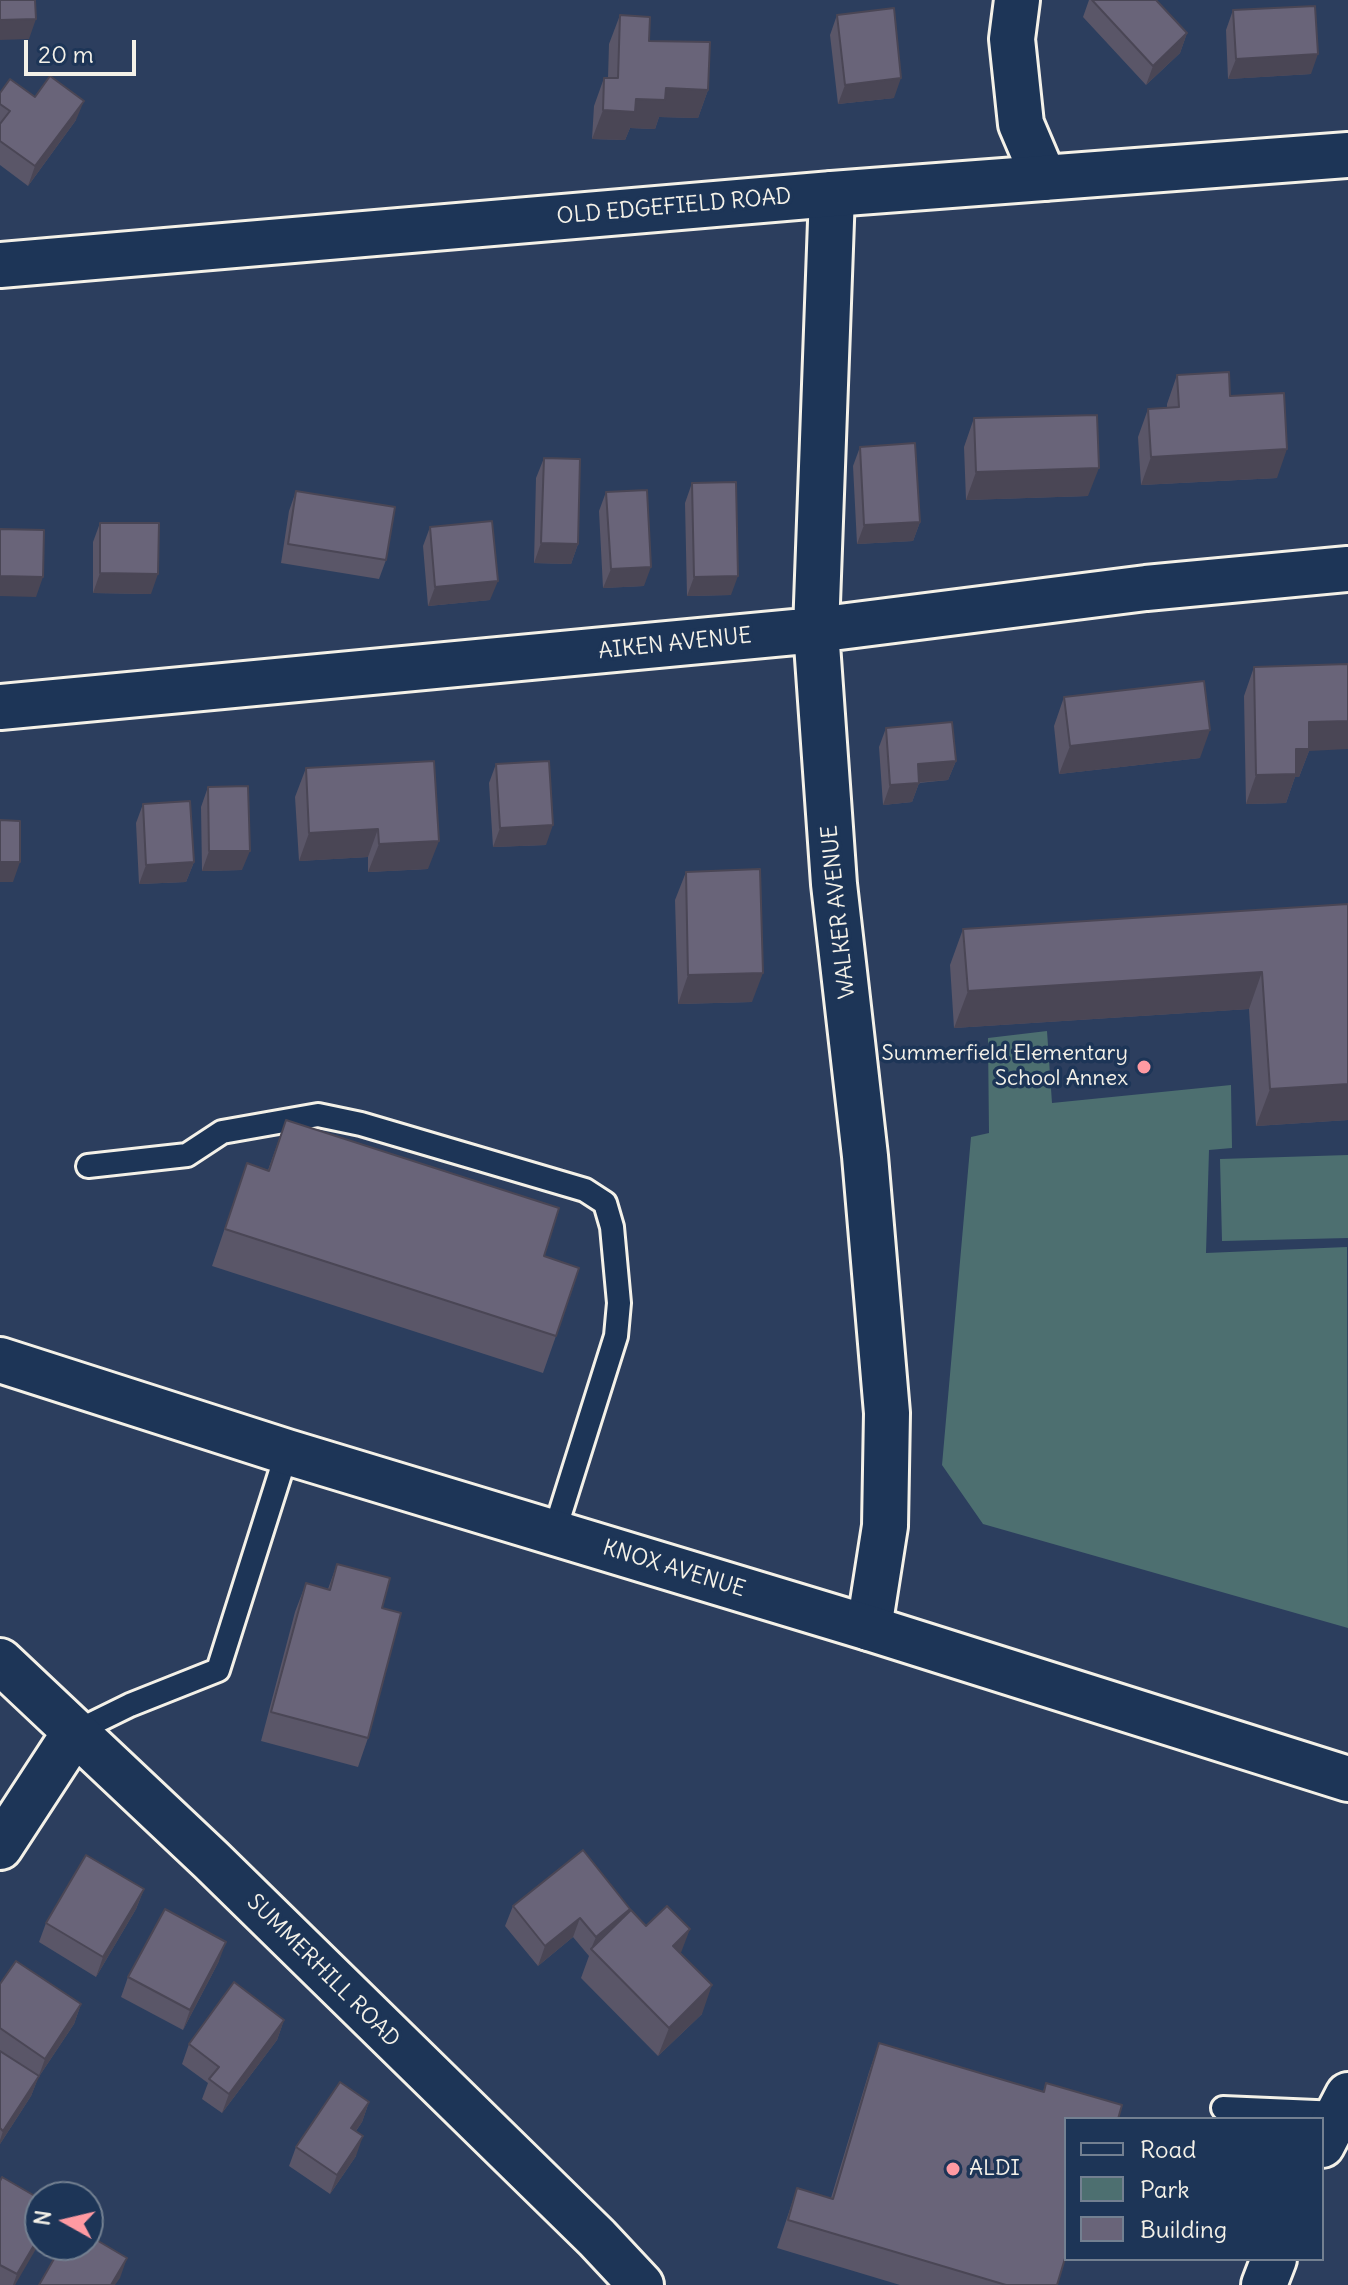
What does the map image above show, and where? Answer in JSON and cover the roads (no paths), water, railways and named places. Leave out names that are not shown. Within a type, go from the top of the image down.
[{"type":"street","points":[[1017,0],[1012,39],[1021,124],[1044,178]]},
{"type":"street","name":"OLD EDGEFIELD ROAD","points":[[0,265],[832,194],[1348,155]]},
{"type":"street","name":"WALKER AVENUE","points":[[832,194],[816,630],[834,884],[865,1156],[887,1413],[885,1527],[869,1628]]},
{"type":"street","name":"AIKEN AVENUE","points":[[0,707],[816,630],[1146,588],[1348,569]]},
{"type":"street","name":"KNOX AVENUE","points":[[0,1360],[287,1452],[869,1628],[1348,1779]]},
{"type":"street","name":"SUMMERHILL ROAD","points":[[0,1661],[211,1860],[597,2238],[641,2285]]},
{"type":"street","points":[[0,1847],[75,1732]]},
{"type":"street","points":[[1264,2285],[1273,2261]]},
{"type":"lane","points":[[88,1166],[187,1155],[222,1132],[318,1115],[361,1124],[585,1190],[605,1203],[612,1227],[619,1303],[616,1336],[554,1533]]},
{"type":"lane","points":[[75,1732],[130,1705],[218,1670],[287,1452]]},
{"type":"lane","points":[[1232,2117],[1223,2108],[1336,2118]]},
{"type":"place","name":"Summerfield Elementary School Annex","points":[[1144,1067]]},
{"type":"place","name":"ALDI","points":[[953,2169]]}]
